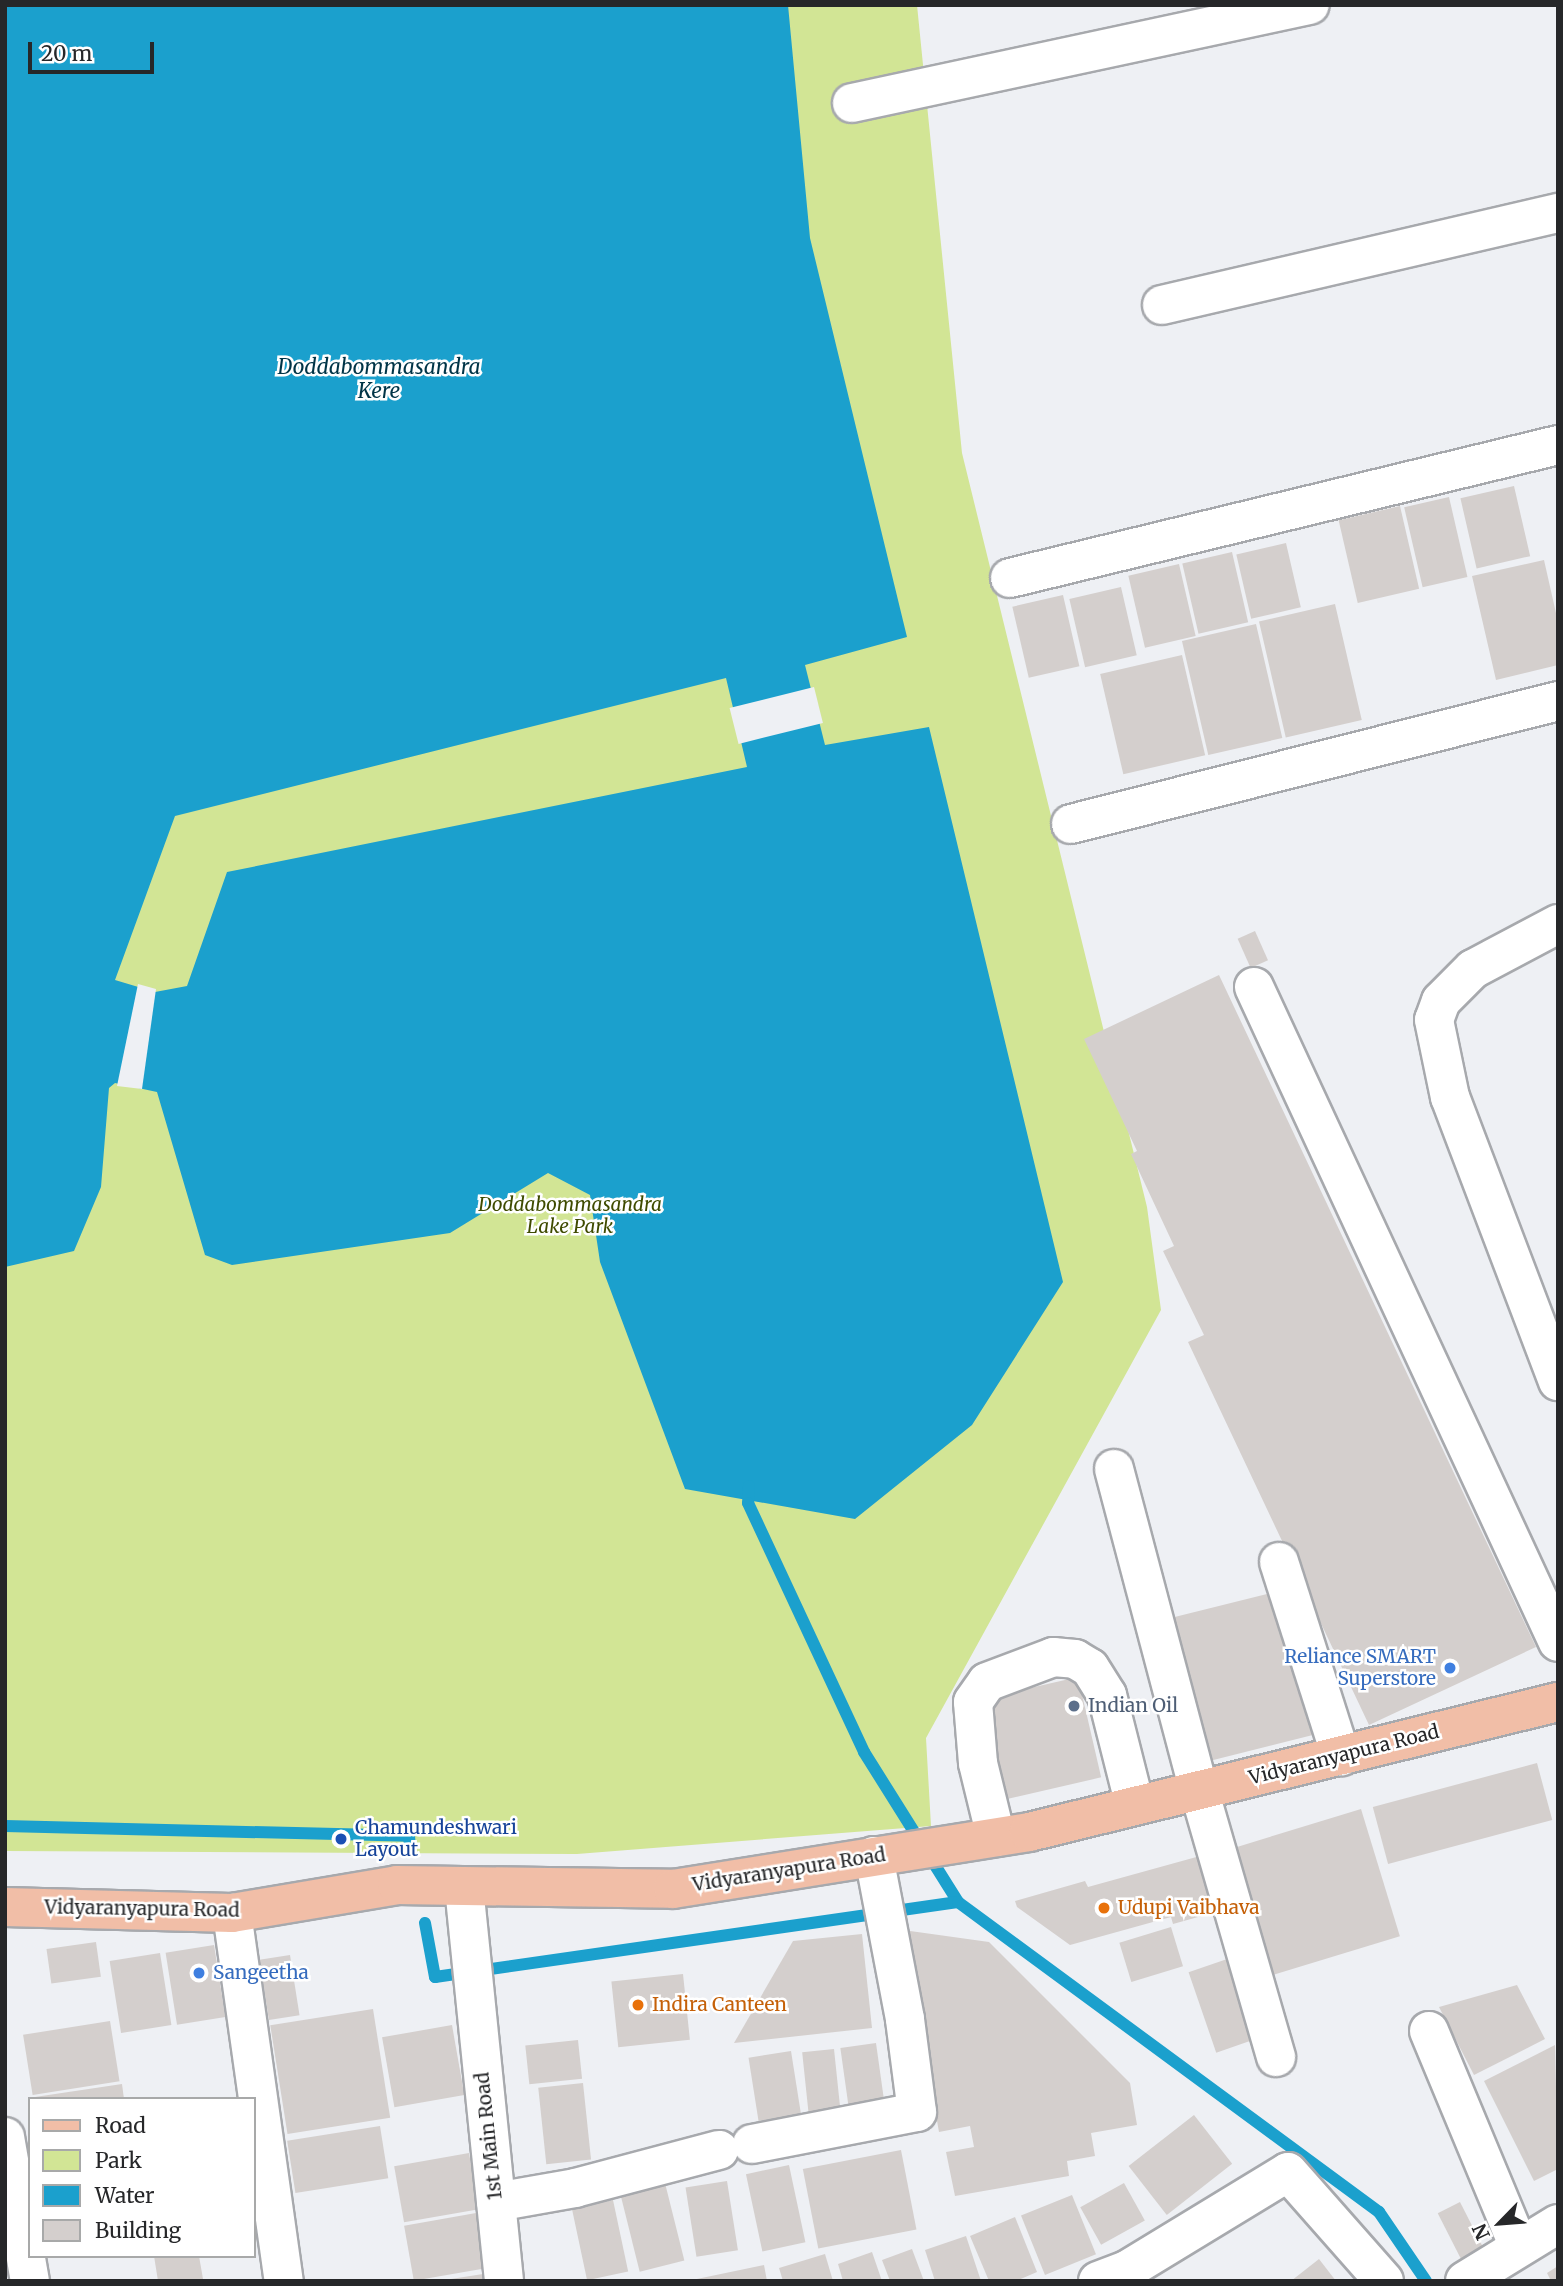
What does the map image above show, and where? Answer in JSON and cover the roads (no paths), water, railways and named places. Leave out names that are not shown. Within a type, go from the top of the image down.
[{"type":"main road","name":"Vidyaranyapura Road","points":[[5,1907],[232,1913],[397,1885],[673,1889],[996,1837],[1135,1806],[1558,1702]]},
{"type":"street","points":[[852,103],[1310,5]]},
{"type":"street","points":[[1162,305],[1558,213]]},
{"type":"street","points":[[1010,578],[1558,445]]},
{"type":"street","points":[[1071,824],[1558,701]]},
{"type":"street","points":[[1558,924],[1473,969],[1441,1001],[1434,1020],[1450,1097],[1558,1381]]},
{"type":"street","points":[[1254,987],[1558,1642]]},
{"type":"street","points":[[1114,1469],[1199,1790],[1276,2057]]},
{"type":"street","points":[[1279,1562],[1340,1756]]},
{"type":"street","points":[[996,1837],[978,1763],[973,1702],[986,1682],[1053,1657],[1075,1659],[1090,1668],[1107,1695],[1135,1806]]},
{"type":"street","points":[[496,2202],[575,2188],[736,2147],[917,2112],[905,2019],[874,1856]]},
{"type":"street","name":"1st Main Road","points":[[464,1886],[504,2281]]},
{"type":"street","points":[[232,1913],[284,2281]]},
{"type":"street","points":[[1429,2031],[1519,2247]]},
{"type":"street","points":[[5,2137],[30,2281]]},
{"type":"street","points":[[1098,2281],[1127,2270],[1288,2172],[1384,2281]]},
{"type":"street","points":[[1465,2281],[1558,2224]]},
{"type":"water","name":"Doddabommasandra Kere","points":[[5,5],[788,5],[810,238],[907,637],[805,665],[825,745],[929,727],[1063,1282],[972,1425],[855,1519],[685,1489],[600,1262],[590,1195],[548,1173],[450,1233],[232,1265],[205,1255],[157,1092],[115,1083],[109,1088],[101,1187],[74,1251],[5,1267]],"holes":[[[726,678],[747,767],[227,872],[187,986],[155,992],[115,980],[175,816]]]},
{"type":"waterway","points":[[749,1486],[748,1503],[864,1752],[958,1902]]},
{"type":"waterway","points":[[5,1826],[409,1836],[410,1848]]},
{"type":"waterway","points":[[425,1923],[435,1977],[958,1902],[1379,2212],[1426,2281]]},
{"type":"place","name":"Reliance SMART Superstore","points":[[1450,1668]]},
{"type":"place","name":"Indian Oil","points":[[1074,1706]]},
{"type":"place","name":"Chamundeshwari Layout","points":[[341,1839]]},
{"type":"place","name":"Udupi Vaibhava","points":[[1104,1908]]},
{"type":"place","name":"Sangeetha","points":[[199,1973]]},
{"type":"place","name":"Indira Canteen","points":[[638,2005]]},
{"type":"park label","name":"Doddabommasandra Lake Park","points":[[570,1216]]}]
